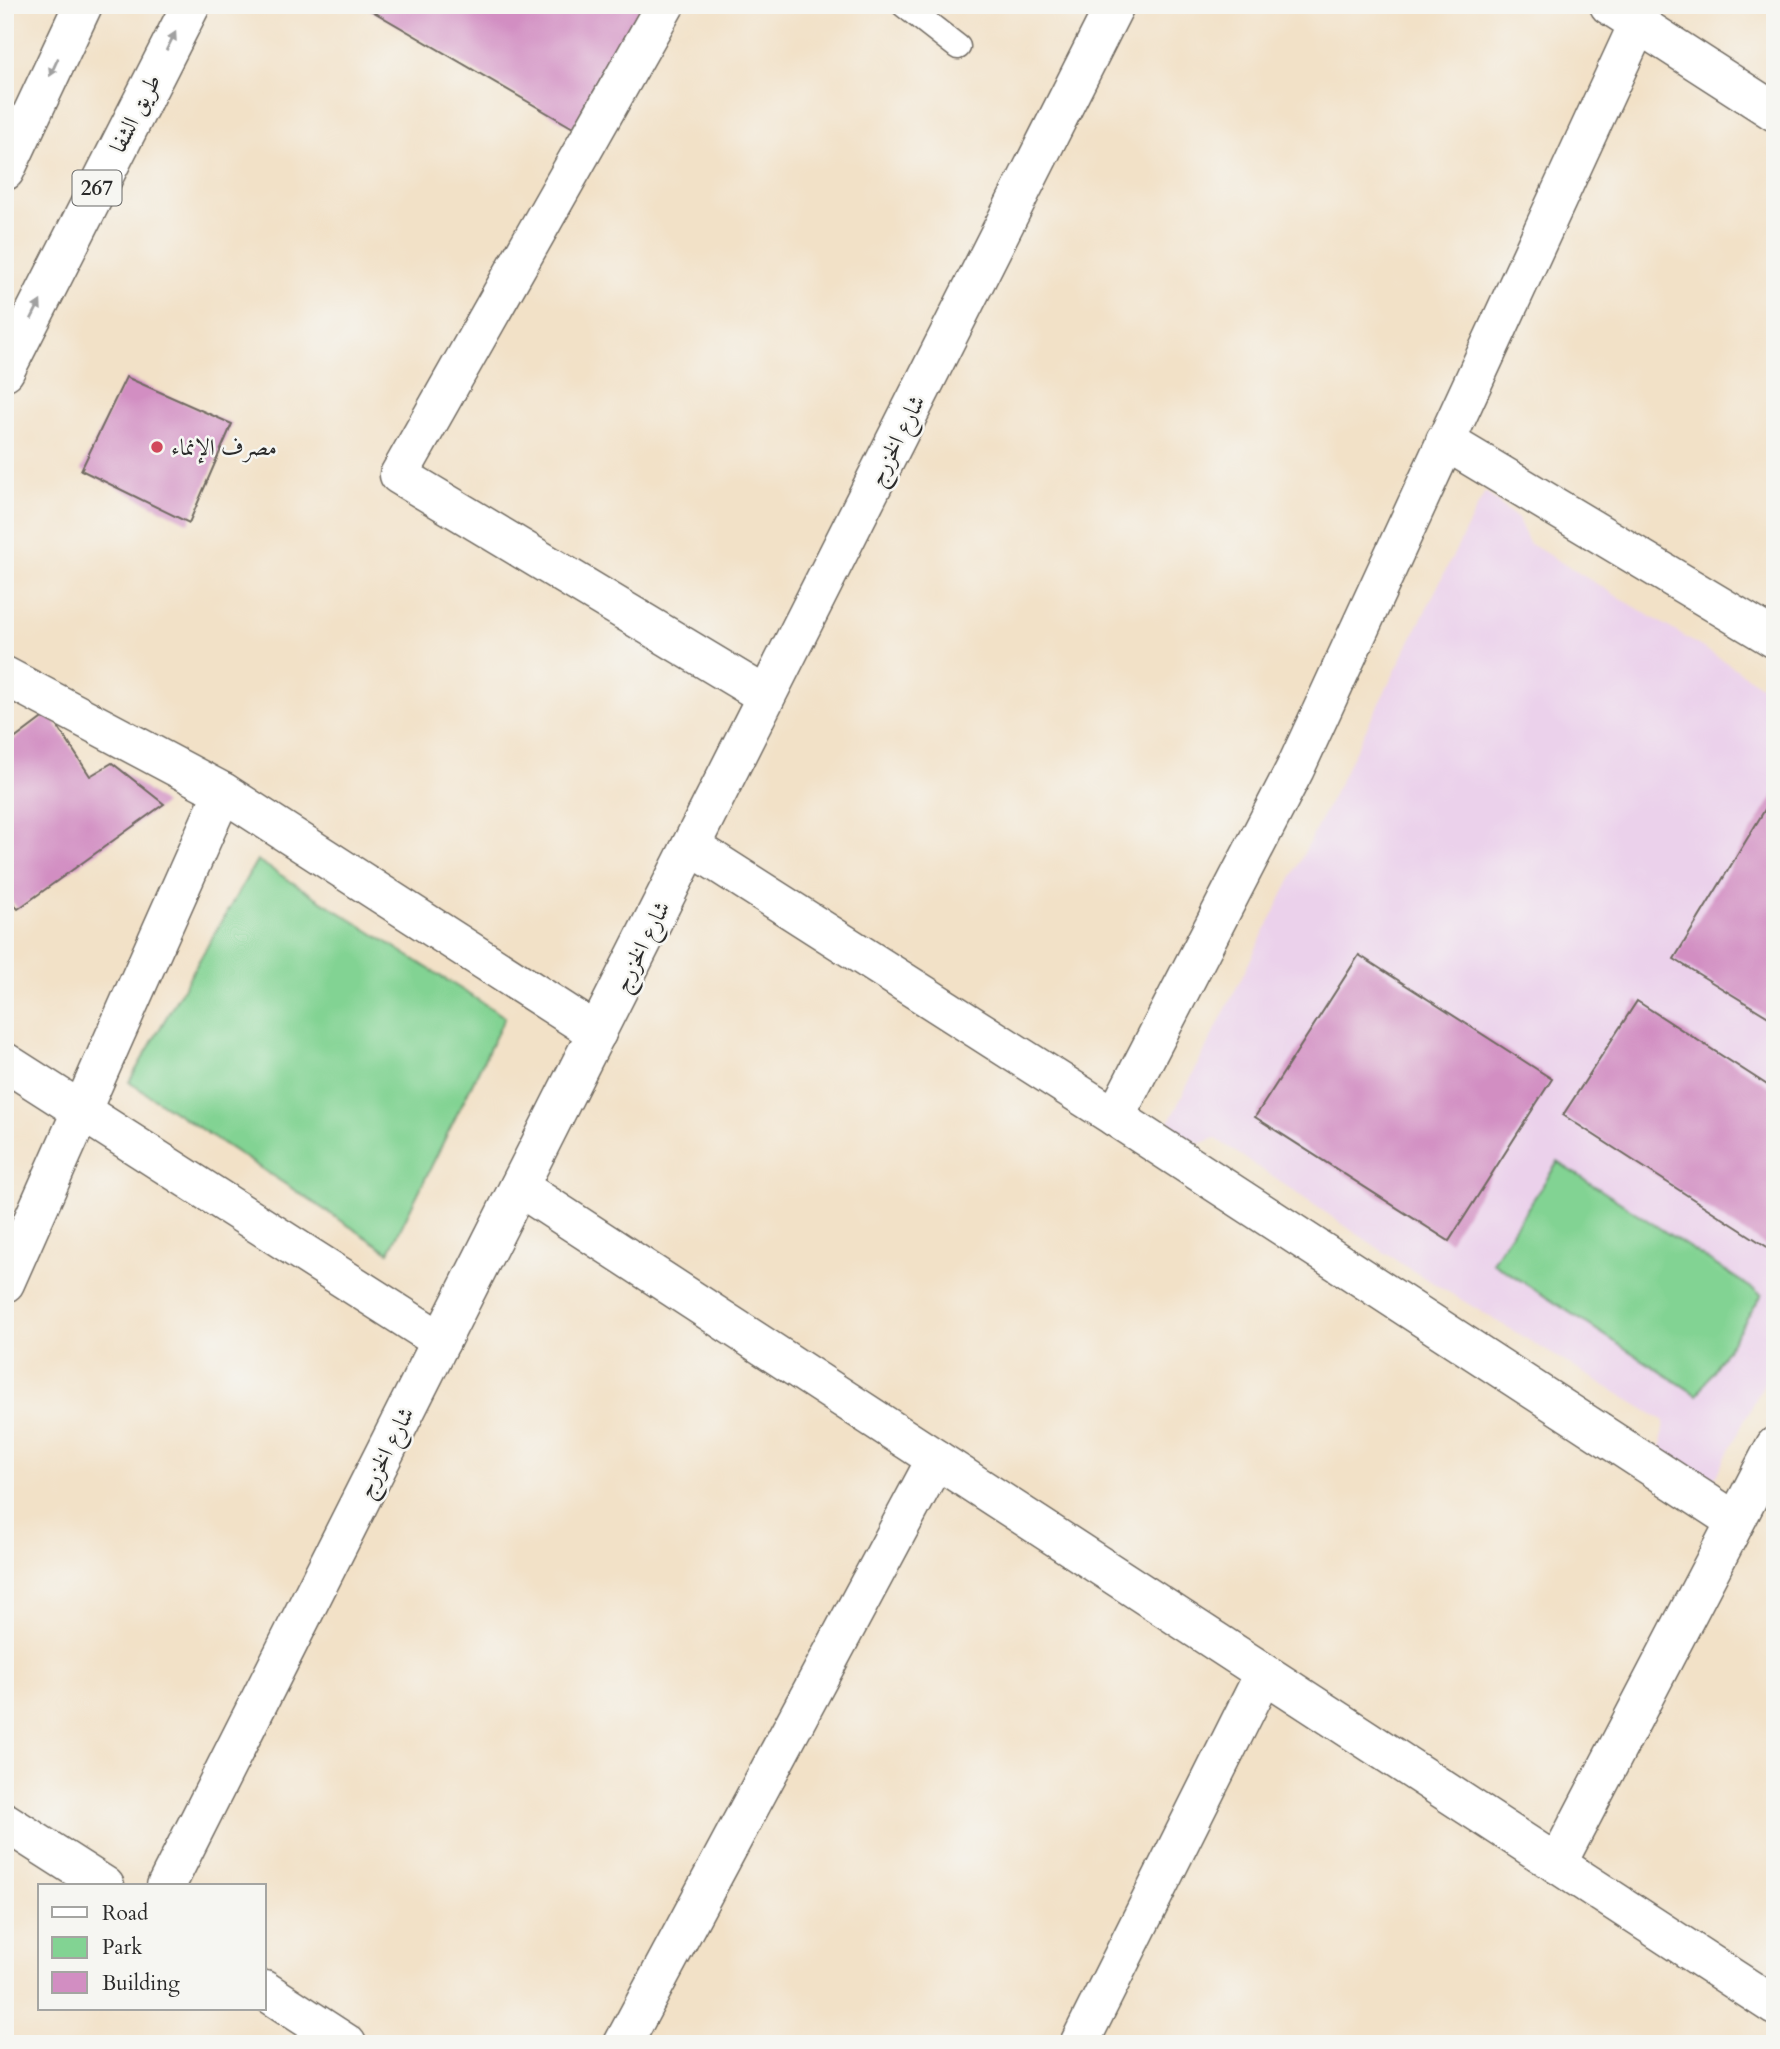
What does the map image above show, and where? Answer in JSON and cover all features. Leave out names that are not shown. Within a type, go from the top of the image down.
[{"type":"street","points":[[5,171],[83,5]]},
{"type":"street","name":"طريق الشفا","points":[[5,371],[191,5]]},
{"type":"street","points":[[665,5],[399,475],[766,696]]},
{"type":"street","name":"شارع الخزرج","points":[[167,1884],[1115,5]]},
{"type":"street","points":[[1115,1117],[1295,769],[1445,441],[1623,14],[1775,111]]},
{"type":"street","points":[[1445,441],[1775,639]]},
{"type":"street","points":[[5,676],[223,792],[597,1033]]},
{"type":"street","points":[[5,1283],[223,792]]},
{"type":"street","points":[[691,846],[1115,1117],[1735,1521]]},
{"type":"street","points":[[5,1062],[441,1341]]},
{"type":"street","points":[[519,1188],[1775,2006]]},
{"type":"street","points":[[1557,1864],[1775,1446]]},
{"type":"street","points":[[623,2044],[936,1459]]},
{"type":"street","points":[[1084,2042],[1264,1674]]},
{"type":"street","points":[[5,1822],[102,1884]]},
{"type":"street","points":[[266,1991],[347,2044]]},
{"type":"lane","points":[[904,5],[958,47]]},
{"type":"shaded area","points":[[1485,492],[1518,519],[1529,543],[1718,657],[1775,695],[1775,1362],[1710,1487],[1660,1453],[1664,1421],[1403,1265],[1215,1138],[1199,1144],[1166,1128]]},
{"type":"green space","points":[[257,860],[505,1017],[389,1252],[129,1082]]},
{"type":"green space","points":[[1558,1162],[1762,1295],[1697,1395],[1492,1262]]},
{"type":"building","points":[[362,5],[643,5],[573,128]]},
{"type":"building","name":"مصرف الإنماء","points":[[126,377],[232,424],[189,523],[81,470]]},
{"type":"building","points":[[49,713],[90,776],[112,763],[164,804],[18,909],[5,894],[5,746]]},
{"type":"building","points":[[1775,793],[1775,1021],[1674,959]]},
{"type":"building","points":[[1359,955],[1552,1079],[1449,1241],[1255,1117]]},
{"type":"building","points":[[1637,1001],[1775,1090],[1775,1252],[1563,1115]]},
{"type":"place","name":"مصرف الإنماء","points":[[157,447]]}]
